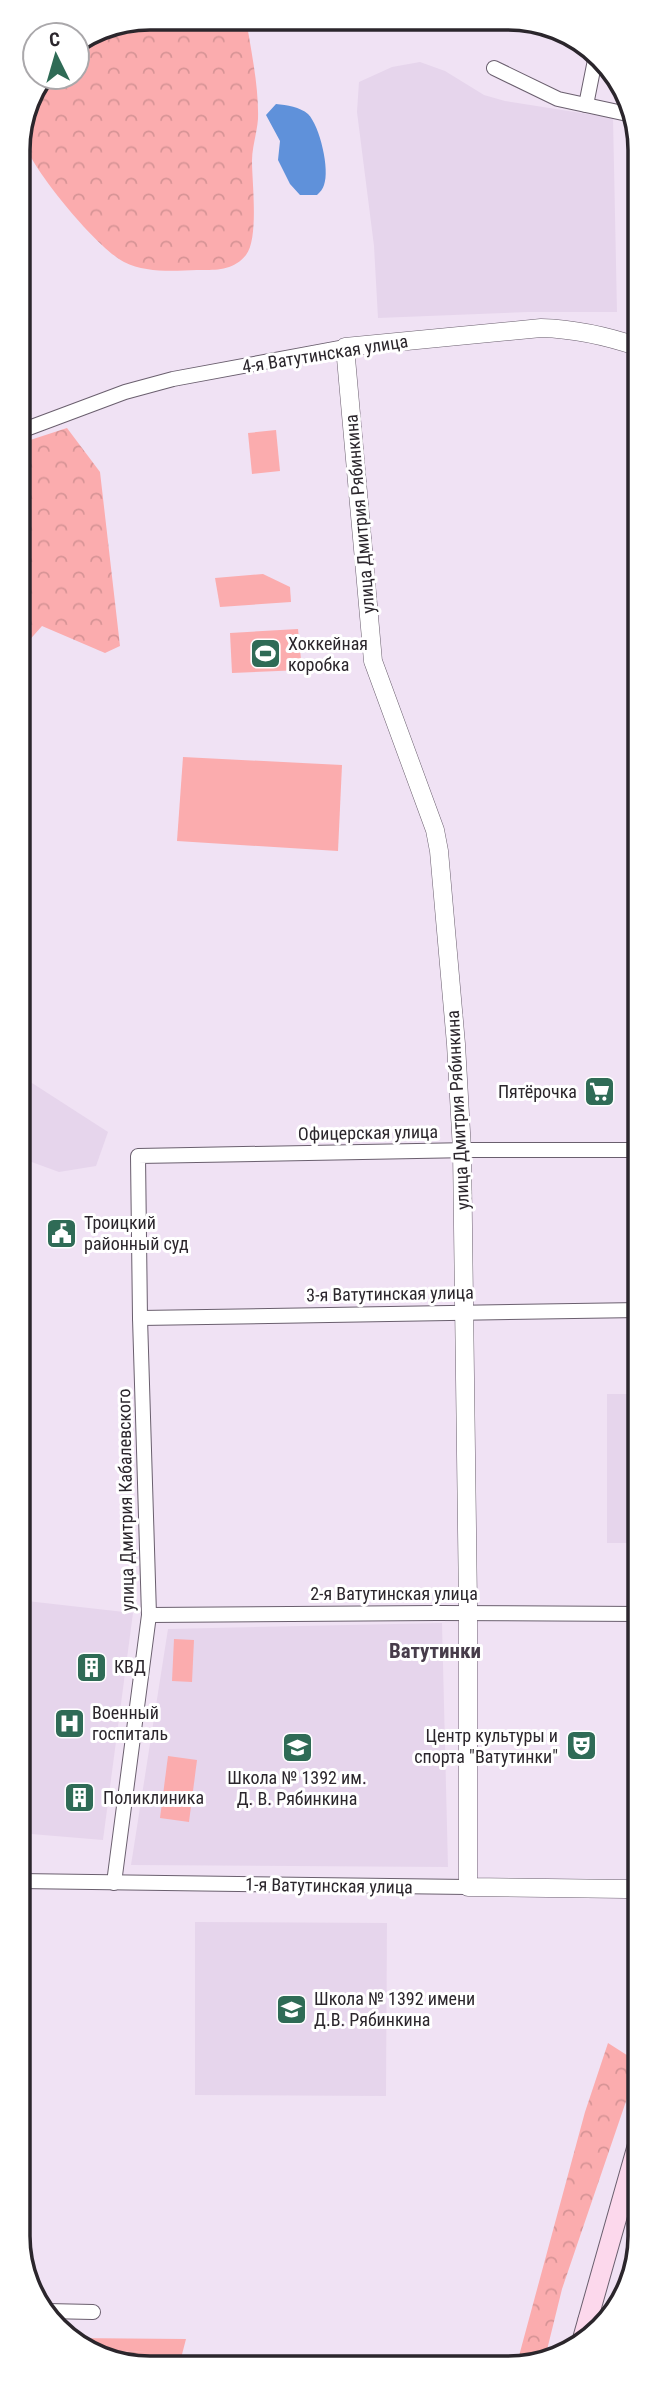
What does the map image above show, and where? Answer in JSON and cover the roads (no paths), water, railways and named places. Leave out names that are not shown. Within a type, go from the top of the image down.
[{"type":"main road","points":[[595,2319],[628,2185]]},
{"type":"street","points":[[586,105],[594,66]]},
{"type":"street","points":[[494,68],[558,99],[622,113]]},
{"type":"street","name":"4-я Ватутинская улица","points":[[30,428],[125,392],[173,379],[345,348],[541,328],[591,333],[628,344]]},
{"type":"street","name":"улица Дмитрия Рябинкина","points":[[345,348],[373,661],[435,830],[456,1044],[462,1150],[465,1312],[468,1887]]},
{"type":"street","name":"Офицерская улица","points":[[138,1156],[628,1150]]},
{"type":"street","name":"улица Дмитрия Кабалевского","points":[[114,1883],[149,1615],[138,1156]]},
{"type":"street","name":"3-я Ватутинская улица","points":[[140,1318],[628,1310]]},
{"type":"street","name":"2-я Ватутинская улица","points":[[149,1615],[628,1614]]},
{"type":"street","name":"1-я Ватутинская улица","points":[[30,1881],[628,1889]]},
{"type":"street","points":[[57,2311],[93,2312]]},
{"type":"water","points":[[276,104],[305,112],[316,128],[326,169],[324,186],[317,195],[300,195],[290,184],[278,160],[280,141],[266,115]]},
{"type":"place","name":"Хоккейная коробка","points":[[265,654]]},
{"type":"place","name":"Пятёрочка","points":[[600,1092]]},
{"type":"place","name":"Троицкий районный суд","points":[[61,1233]]},
{"type":"place","name":"КВД","points":[[91,1667]]},
{"type":"place","name":"Военный госпиталь","points":[[69,1723]]},
{"type":"place","name":"Центр культуры и спорта \"Ватутинки\"","points":[[581,1746]]},
{"type":"place","name":"Школа № 1392 им. Д. В. Рябинкина","points":[[297,1747]]},
{"type":"place","name":"Поликлиника","points":[[80,1798]]},
{"type":"place","name":"Школа № 1392 имени Д.В. Рябинкина","points":[[291,2009]]},
{"type":"district","name":"Ватутинки","points":[[435,1651]]}]
